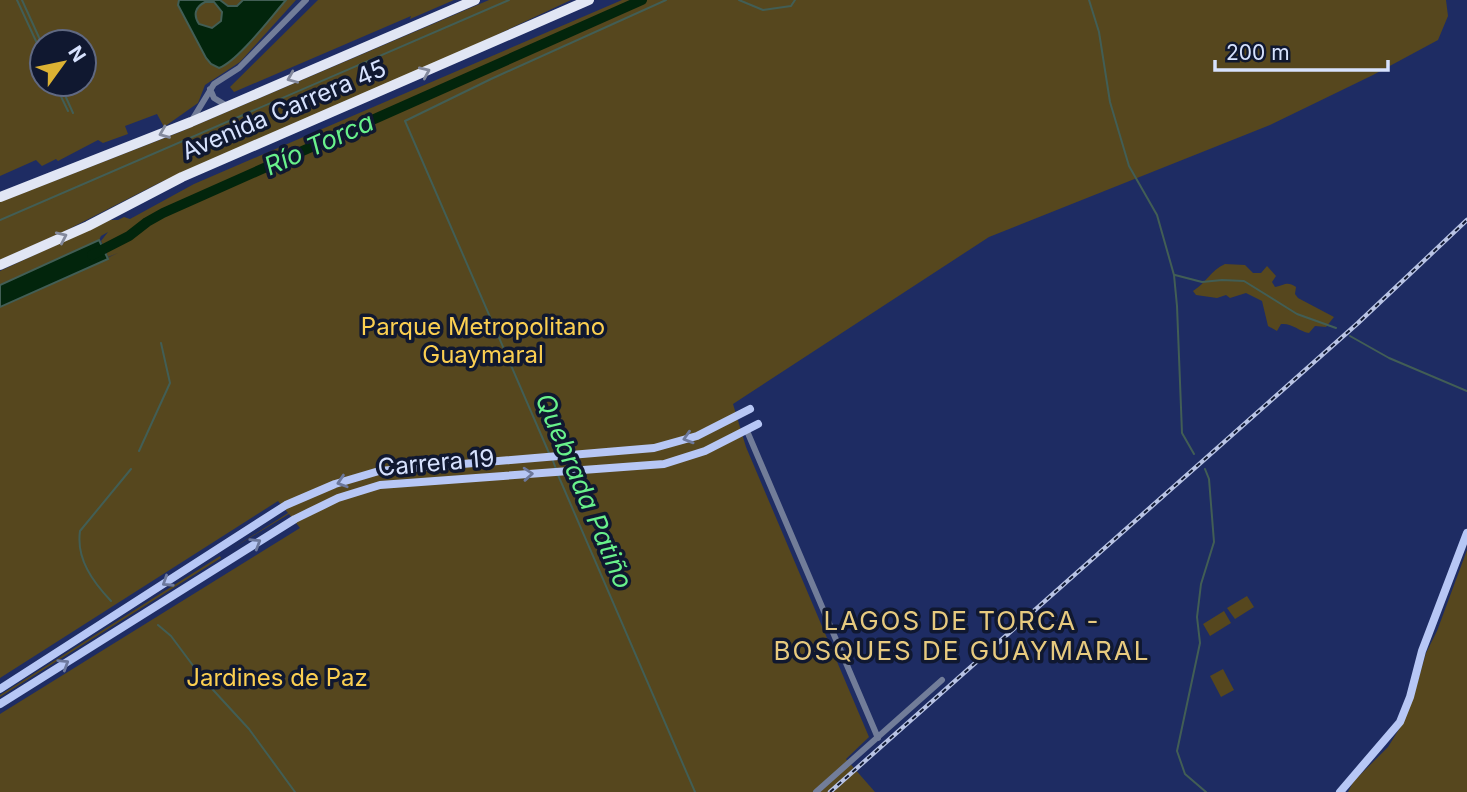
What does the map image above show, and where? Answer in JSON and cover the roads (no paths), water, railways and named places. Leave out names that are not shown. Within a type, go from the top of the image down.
[{"type":"highway","name":"Avenida Carrera 45","points":[[0,197],[191,122],[475,0]]},
{"type":"highway","name":"Avenida Carrera 45","points":[[0,265],[88,226],[182,177],[584,1]]},
{"type":"main road","name":"Carrera 19","points":[[0,689],[286,505],[335,484],[379,471],[654,448],[697,436],[748,410]]},
{"type":"main road","name":"Carrera 19","points":[[0,704],[295,519],[338,498],[380,485],[664,464],[705,451],[753,427]]},
{"type":"main road","points":[[1340,792],[1400,722],[1410,697],[1422,651],[1467,533]]},
{"type":"street","points":[[191,122],[209,89],[239,68],[306,0]]},
{"type":"street","points":[[209,89],[214,98],[227,106]]},
{"type":"street","points":[[748,410],[878,738]]},
{"type":"street","points":[[816,792],[943,680]]},
{"type":"waterway","points":[[17,0],[30,28]]},
{"type":"waterway","points":[[22,0],[35,28]]},
{"type":"waterway","points":[[0,220],[509,0]]},
{"type":"waterway","name":"Río Torca","points":[[92,255],[129,236],[163,213],[642,0]]},
{"type":"waterway","name":"Quebrada Patiño","points":[[549,453],[405,121],[666,0]]},
{"type":"waterway","name":"Quebrada Patiño","points":[[739,0],[763,10],[791,6],[795,0]]},
{"type":"waterway","points":[[1089,0],[1099,32],[1110,102],[1129,166],[1157,215],[1174,275],[1182,433],[1194,454]]},
{"type":"waterway","points":[[62,98],[68,111]]},
{"type":"waterway","points":[[66,98],[73,113]]},
{"type":"waterway","points":[[1175,275],[1202,282],[1244,281],[1297,314],[1336,328]]},
{"type":"waterway","points":[[1350,336],[1389,358],[1467,391]]},
{"type":"waterway","points":[[139,451],[170,383],[161,343]]},
{"type":"waterway","name":"Quebrada Patiño","points":[[552,458],[556,469]]},
{"type":"waterway","points":[[111,601],[98,586],[83,560],[80,531],[131,469]]},
{"type":"waterway","points":[[1205,469],[1209,479],[1214,542],[1201,584],[1197,617],[1200,643],[1177,751],[1185,774],[1206,792]]},
{"type":"waterway","name":"Quebrada Patiño","points":[[558,475],[695,792]]},
{"type":"waterway","points":[[158,625],[171,636],[203,679],[249,729],[295,792]]},
{"type":"railway","points":[[830,792],[1358,323],[1467,220]]},
{"type":"district","name":"LAGOS DE TORCA - BOSQUES DE GUAYMARAL","points":[[962,636]]},
{"type":"park label","name":"Parque Metropolitano Guaymaral","points":[[483,341]]},
{"type":"park label","name":"Jardines de Paz","points":[[277,678]]}]
